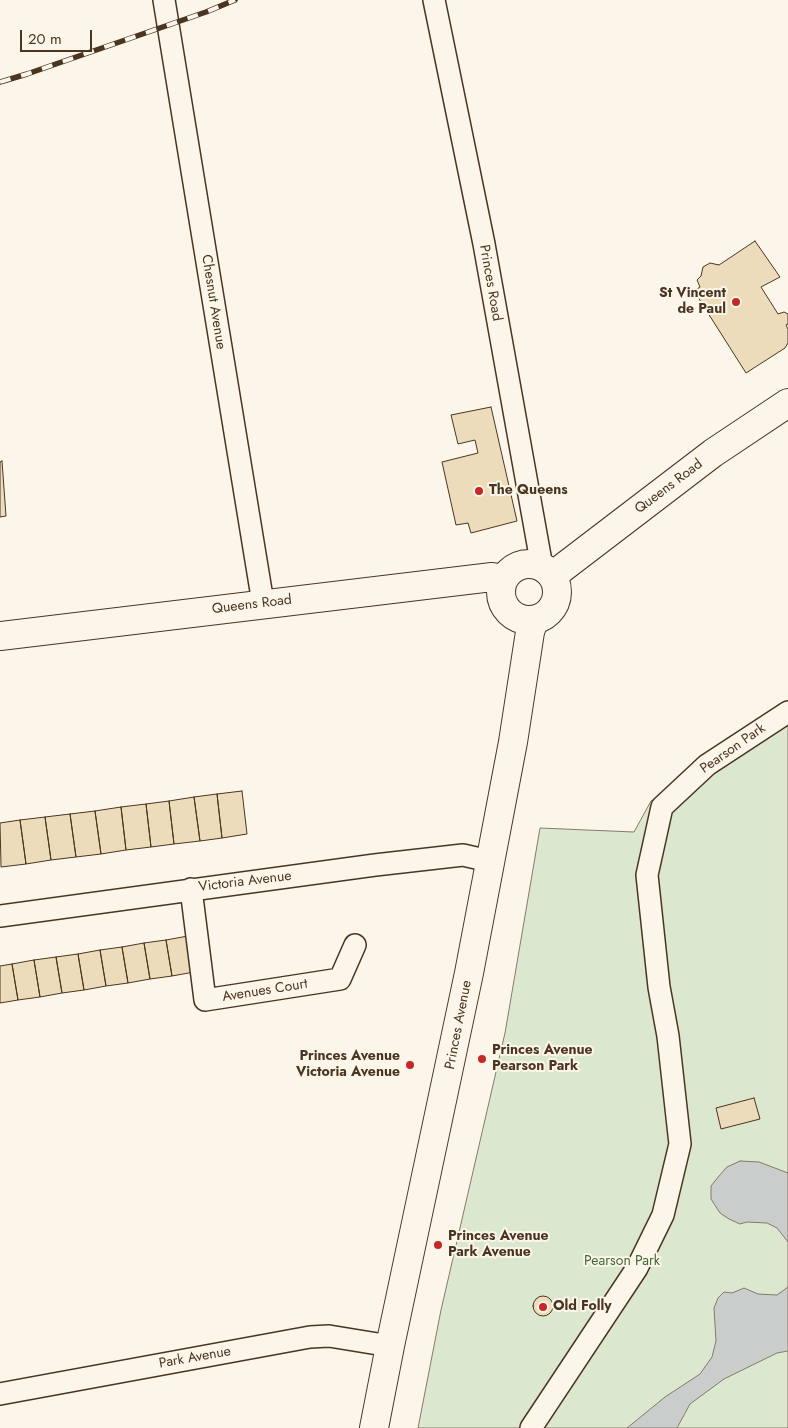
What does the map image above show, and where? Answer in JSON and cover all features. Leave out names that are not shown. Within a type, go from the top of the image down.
[{"type":"street","name":"Chesnut Avenue","points":[[164,0],[263,604]]},
{"type":"street","name":"Princes Road","points":[[434,0],[484,244],[547,571]]},
{"type":"street","name":"Queens Road","points":[[547,571],[713,453],[788,403]]},
{"type":"street","points":[[532,564],[547,571],[557,585],[557,599],[549,613],[541,619],[524,620],[509,613],[502,604],[500,594],[503,579],[511,570],[522,565],[532,564]]},
{"type":"street","name":"Queens Road","points":[[0,636],[492,577],[503,579]]},
{"type":"street","name":"Princes Avenue","points":[[374,1428],[450,1066],[513,742],[530,632],[534,620]]},
{"type":"street","name":"Pearson Park","points":[[531,1428],[637,1268],[663,1215],[680,1144],[668,1036],[659,987],[646,875],[662,806],[707,765],[788,712]]},
{"type":"street","name":"Victoria Avenue","points":[[0,916],[191,889],[463,855],[489,862]]},
{"type":"street","name":"Avenues Court","points":[[191,889],[205,1000],[340,979],[355,945]]},
{"type":"street","name":"Park Avenue","points":[[0,1394],[310,1337],[329,1336],[390,1346]]},
{"type":"green space","name":"Pearson Park","points":[[788,712],[788,1428],[418,1428],[441,1310],[505,1033],[540,828],[634,832],[651,801]]},
{"type":"shaded area","points":[[740,1161],[759,1162],[788,1173],[788,1242],[777,1228],[767,1223],[747,1222],[740,1224],[729,1219],[720,1213],[711,1199],[711,1186],[727,1167]]},
{"type":"shaded area","points":[[788,1287],[788,1351],[777,1353],[724,1379],[690,1404],[677,1428],[627,1428],[665,1397],[700,1374],[712,1357],[716,1341],[714,1308],[718,1298],[724,1292],[732,1293],[744,1288],[758,1294],[777,1295]]},
{"type":"building","name":"St Vincent de Paul","points":[[755,241],[780,277],[761,287],[778,314],[784,312],[788,314],[788,324],[786,325],[788,329],[788,343],[785,348],[746,373],[694,291],[700,287],[697,280],[701,276],[703,267],[710,263],[719,265]]},
{"type":"building","name":"The Queens","points":[[491,407],[517,521],[471,533],[468,523],[456,525],[442,462],[478,453],[475,440],[458,444],[451,415]]},
{"type":"building","points":[[2,461],[6,516],[0,517],[0,462]]},
{"type":"building","points":[[242,791],[247,834],[222,838],[217,794]]},
{"type":"building","points":[[217,794],[222,838],[200,841],[194,797]]},
{"type":"building","points":[[194,797],[200,841],[174,844],[169,801]]},
{"type":"building","points":[[169,801],[174,844],[151,847],[146,804]]},
{"type":"building","points":[[146,804],[151,847],[126,850],[121,807]]},
{"type":"building","points":[[121,807],[126,850],[101,854],[95,811]]},
{"type":"building","points":[[95,811],[101,854],[76,857],[70,814]]},
{"type":"building","points":[[70,814],[76,857],[51,860],[45,817]]},
{"type":"building","points":[[45,817],[51,860],[26,864],[20,820]]},
{"type":"building","points":[[20,820],[26,864],[1,867],[0,823]]},
{"type":"building","points":[[188,936],[194,972],[172,976],[166,940]]},
{"type":"building","points":[[166,940],[172,976],[150,979],[144,943]]},
{"type":"building","points":[[144,943],[150,979],[128,983],[122,947]]},
{"type":"building","points":[[122,947],[128,983],[106,986],[100,950]]},
{"type":"building","points":[[100,950],[106,986],[84,990],[78,954]]},
{"type":"building","points":[[78,954],[84,990],[62,993],[56,957]]},
{"type":"building","points":[[56,957],[62,993],[40,997],[34,960]]},
{"type":"building","points":[[34,960],[40,997],[18,1000],[12,964]]},
{"type":"building","points":[[12,964],[18,1000],[0,1003],[0,966]]},
{"type":"building","points":[[754,1098],[760,1119],[721,1129],[716,1108]]},
{"type":"building","name":"Old Folly","points":[[543,1296],[550,1299],[553,1306],[550,1313],[543,1316],[536,1313],[533,1306],[536,1299]]},
{"type":"railway","points":[[0,82],[206,12],[235,0]]},
{"type":"place","name":"St Vincent de Paul","points":[[736,302]]},
{"type":"place","name":"The Queens","points":[[479,491]]},
{"type":"place","name":"Princes Avenue Pearson Park","points":[[482,1059]]},
{"type":"place","name":"Princes Avenue Victoria Avenue","points":[[410,1065]]},
{"type":"place","name":"Princes Avenue Park Avenue","points":[[438,1245]]},
{"type":"place","name":"Old Folly","points":[[543,1307]]}]
